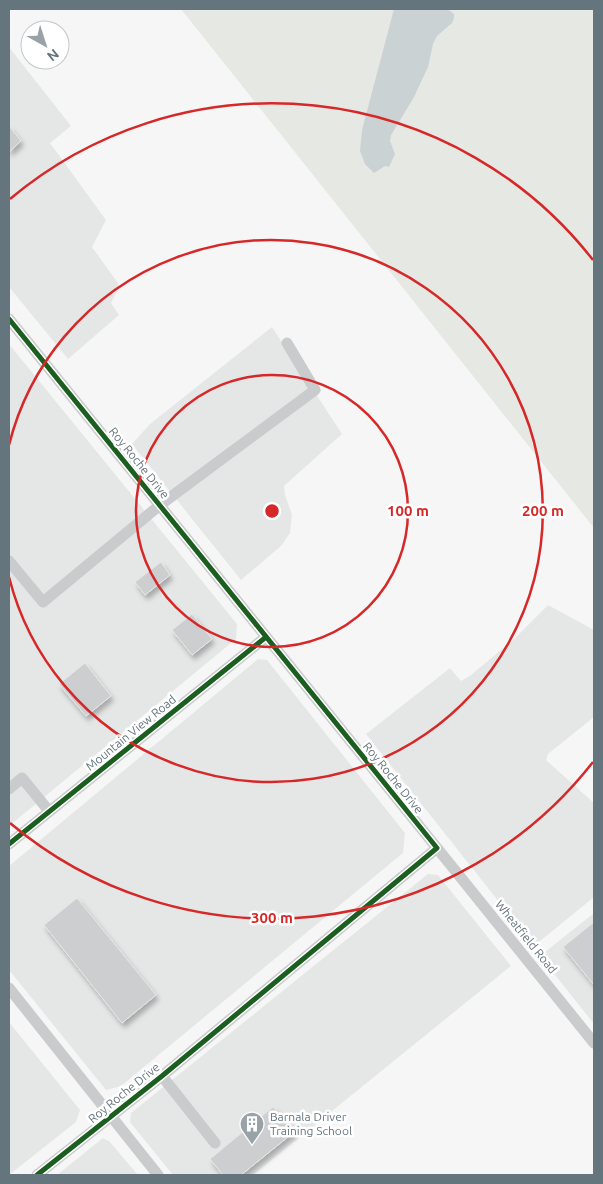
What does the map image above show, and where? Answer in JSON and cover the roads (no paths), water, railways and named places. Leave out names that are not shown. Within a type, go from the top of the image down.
[{"type":"street","name":"Roy Roche Drive","points":[[9,319],[437,848],[162,1076],[37,1175]]},
{"type":"street","points":[[9,561],[43,602],[160,505],[315,390],[287,343]]},
{"type":"street","name":"Mountain View Road","points":[[9,844],[266,637]]},
{"type":"street","points":[[9,789],[22,778],[49,811]]},
{"type":"street","name":"Wheatfield Road","points":[[437,848],[594,1043]]},
{"type":"street","points":[[9,988],[158,1175]]},
{"type":"street","points":[[162,1076],[215,1143]]},
{"type":"place","name":"Barnala Driver Training School","points":[[252,1145]]}]
